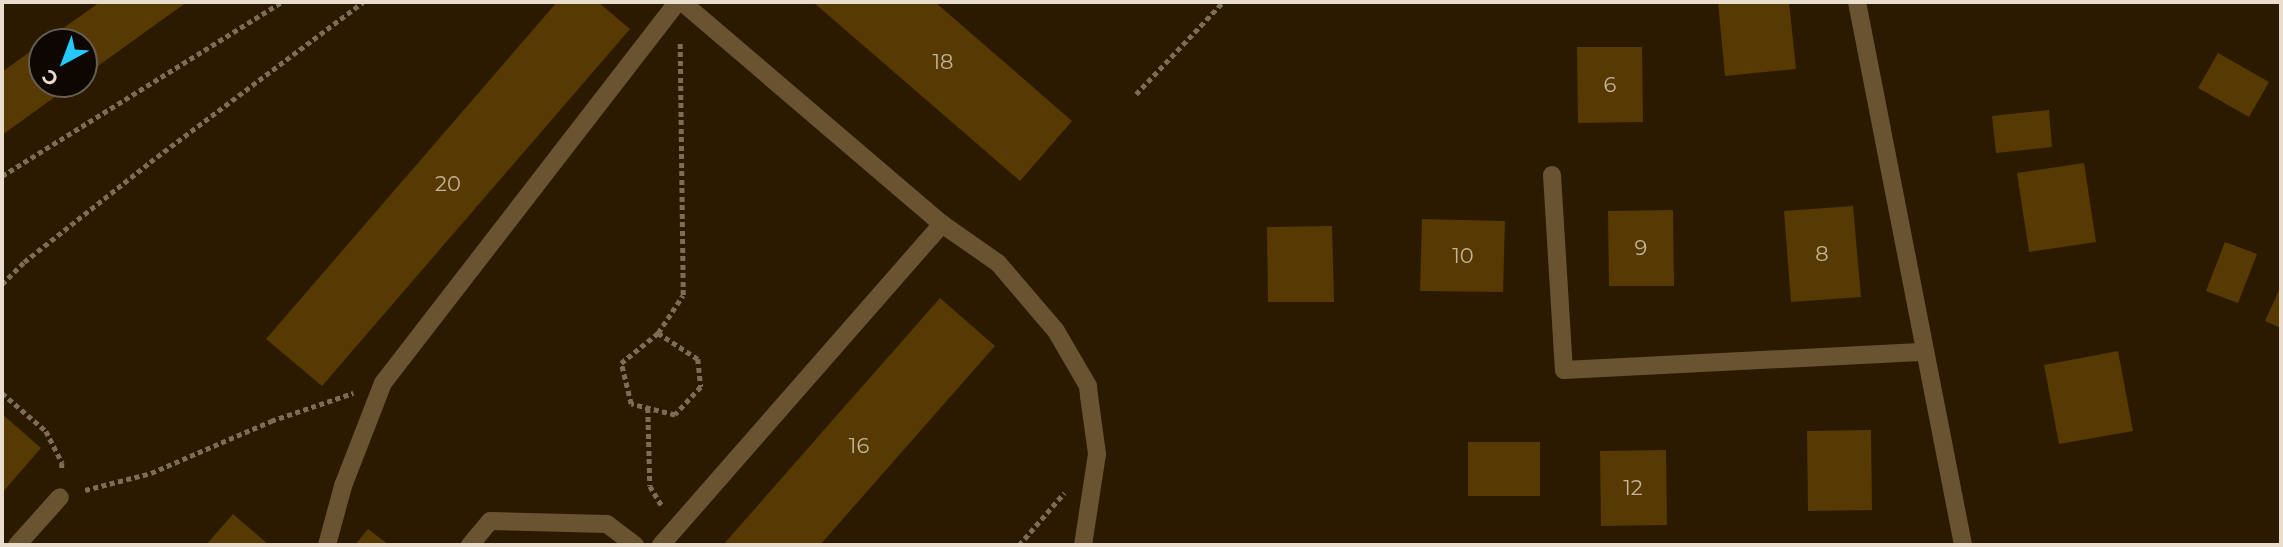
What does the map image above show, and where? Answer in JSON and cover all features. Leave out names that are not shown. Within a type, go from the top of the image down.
[{"type":"street","points":[[327,545],[343,486],[383,383],[680,2],[942,224],[998,263],[1056,331],[1088,386],[1097,454],[1083,545]]},
{"type":"street","points":[[1857,2],[1963,545]]},
{"type":"street","points":[[1552,175],[1564,370],[1925,352]]},
{"type":"street","points":[[661,545],[942,224]]},
{"type":"street","points":[[17,545],[61,497]]},
{"type":"street","points":[[470,545],[490,521],[607,524],[635,545]]},
{"type":"path","points":[[2,176],[281,2]]},
{"type":"path","points":[[2,284],[24,262],[150,162],[363,2]]},
{"type":"path","points":[[1136,94],[1223,2]]},
{"type":"path","points":[[658,333],[698,359],[701,387],[675,415],[631,404],[621,363],[658,333],[683,295],[680,30]]},
{"type":"path","points":[[2,393],[46,431],[62,463],[61,497],[151,473],[271,421],[383,383]]},
{"type":"path","points":[[648,408],[650,486],[676,528]]},
{"type":"path","points":[[1019,545],[1097,454]]},
{"type":"building","points":[[100,2],[187,2],[98,66],[98,28],[64,28]]},
{"type":"building","points":[[557,2],[598,2],[630,29],[322,386],[266,339]]},
{"type":"building","points":[[813,2],[935,2],[1072,121],[1020,181]]},
{"type":"building","points":[[1718,2],[1789,2],[1796,69],[1725,76]]},
{"type":"building","points":[[1577,47],[1642,47],[1643,122],[1578,123]]},
{"type":"building","points":[[28,53],[28,98],[54,98],[2,135],[2,72]]},
{"type":"building","points":[[2218,53],[2269,82],[2249,117],[2198,88]]},
{"type":"building","points":[[2049,110],[2052,147],[1996,153],[1992,116]]},
{"type":"building","points":[[2084,163],[2096,242],[2029,252],[2017,173]]},
{"type":"building","points":[[1853,206],[1861,297],[1791,302],[1784,211]]},
{"type":"building","points":[[1673,210],[1674,286],[1609,286],[1608,211]]},
{"type":"building","points":[[1422,219],[1505,221],[1503,292],[1420,291]]},
{"type":"building","points":[[1332,226],[1334,302],[1268,302],[1267,227]]},
{"type":"building","points":[[2225,242],[2257,254],[2238,303],[2206,291]]},
{"type":"building","points":[[2281,286],[2281,328],[2265,321]]},
{"type":"building","points":[[940,298],[995,346],[820,545],[723,545]]},
{"type":"building","points":[[2118,351],[2133,431],[2059,444],[2044,365]]},
{"type":"building","points":[[2,414],[41,448],[2,493]]},
{"type":"building","points":[[1871,430],[1872,510],[1808,511],[1807,431]]},
{"type":"building","points":[[1468,442],[1540,442],[1540,496],[1468,496]]},
{"type":"building","points":[[1666,450],[1667,525],[1601,526],[1600,451]]},
{"type":"building","points":[[233,514],[269,545],[206,545]]},
{"type":"building","points":[[368,529],[389,545],[355,545]]}]
